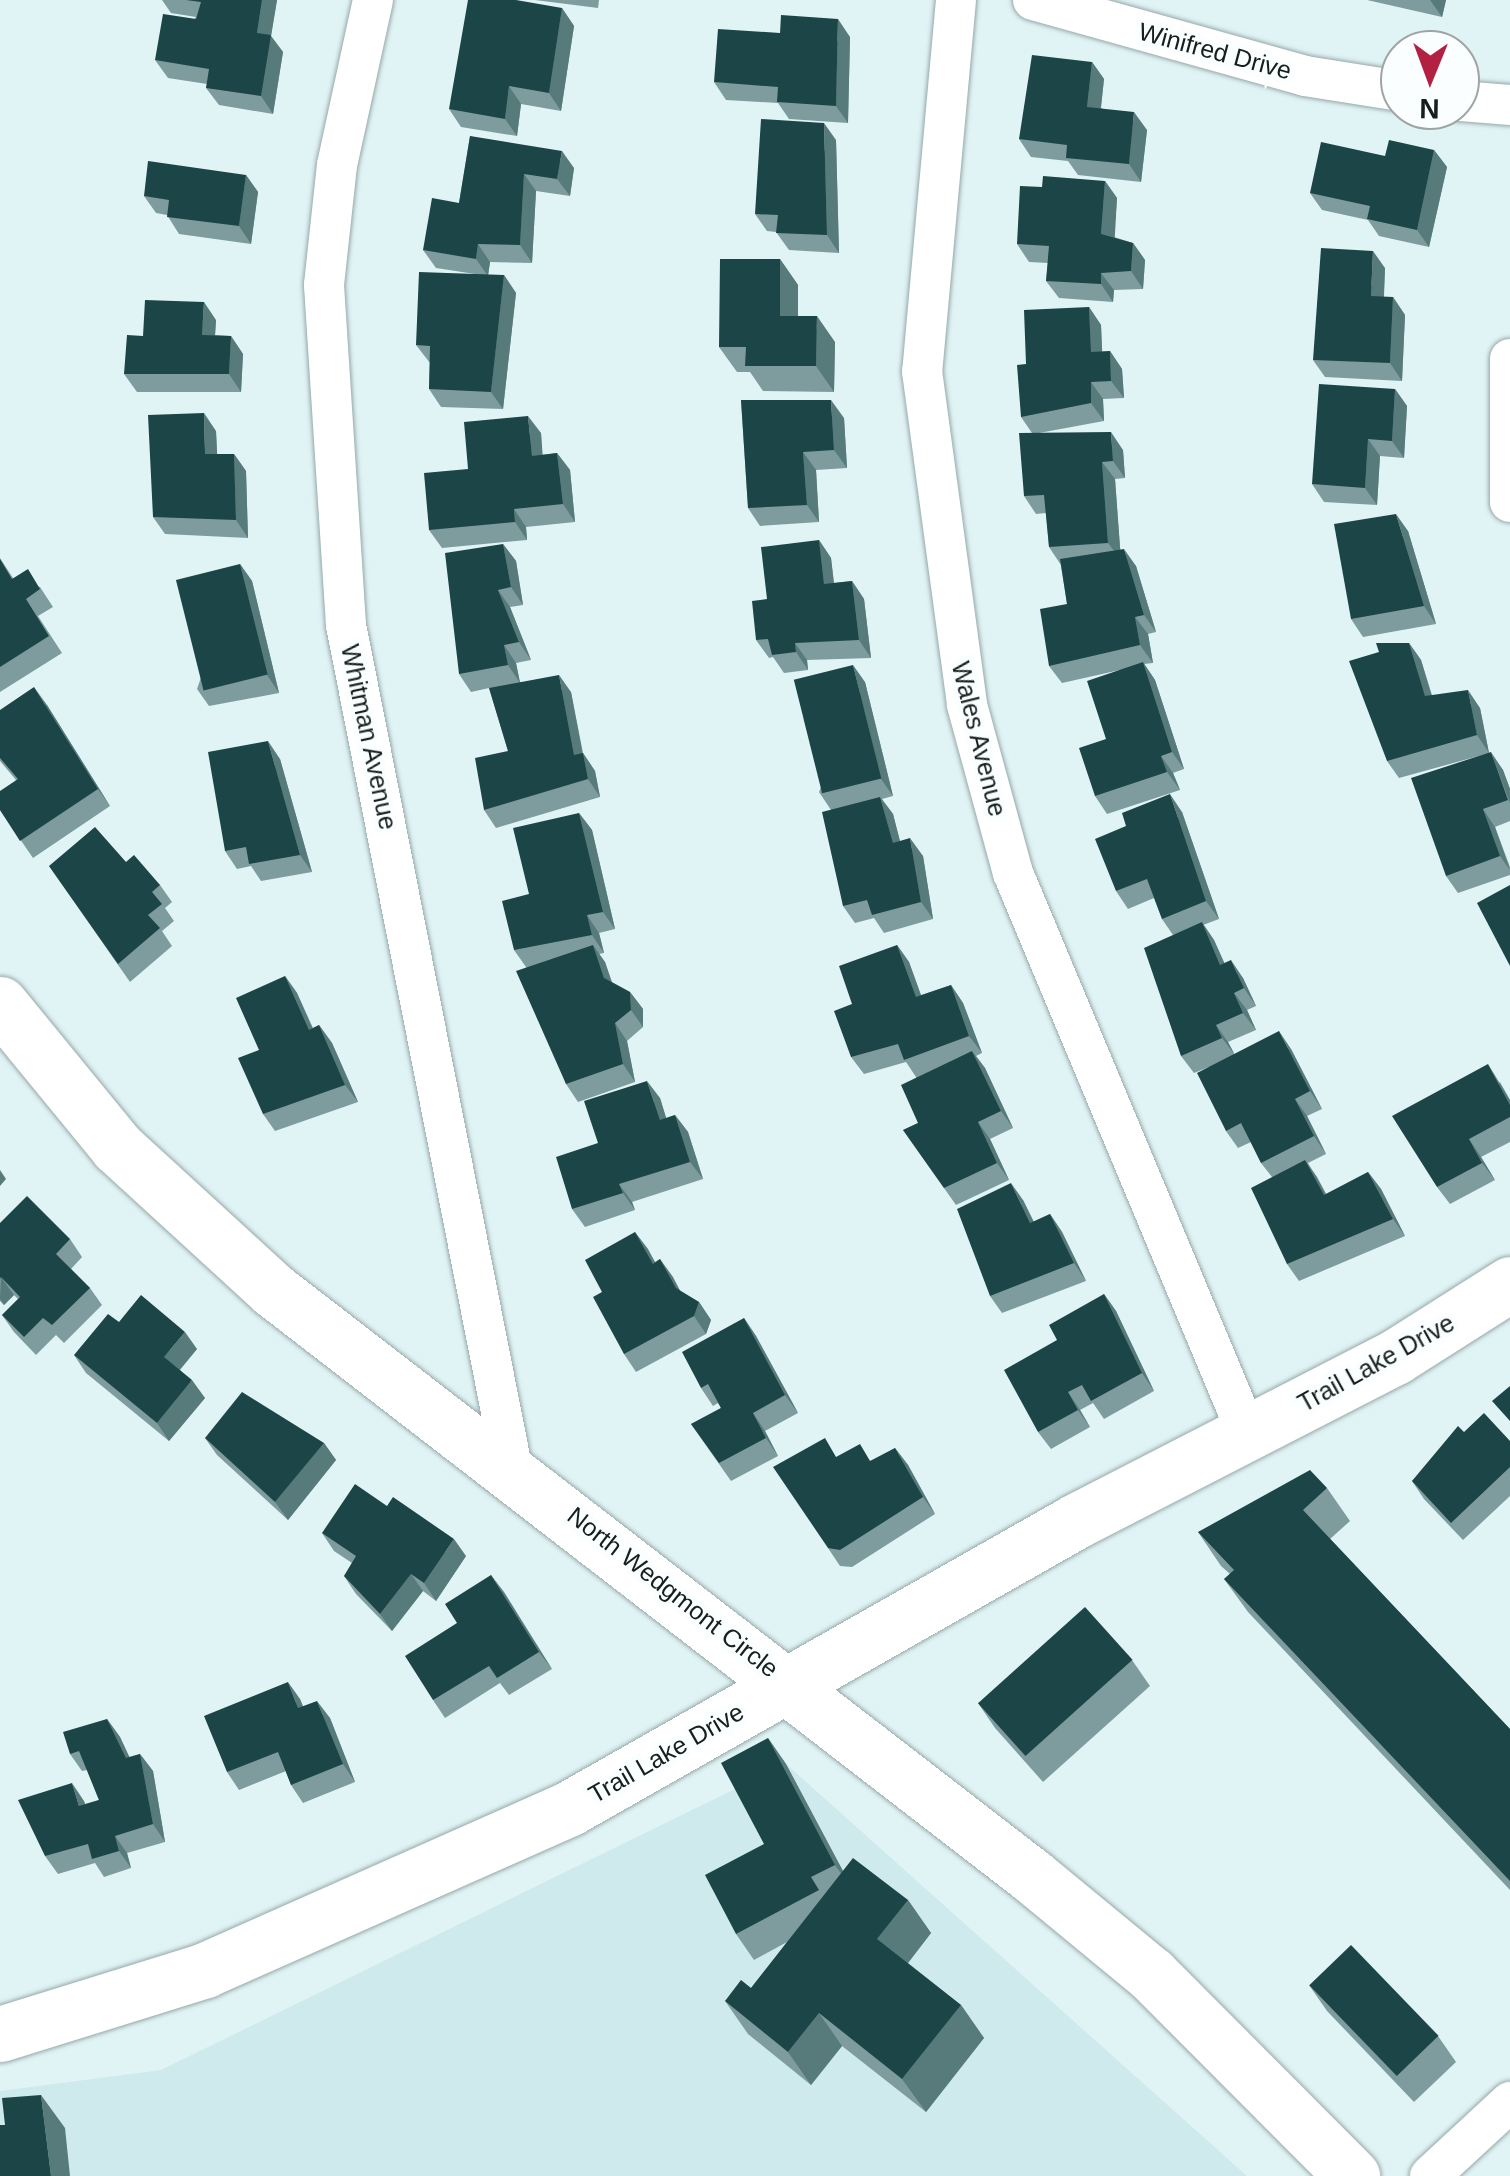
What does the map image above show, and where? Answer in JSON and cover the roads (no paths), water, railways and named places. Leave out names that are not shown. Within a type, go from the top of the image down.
[{"type":"street","name":"Whitman Avenue","points":[[373,0],[337,165],[324,285],[346,626],[512,1467]]},
{"type":"street","name":"Wales Avenue","points":[[956,0],[922,371],[967,706],[1020,891],[1247,1434]]},
{"type":"street","name":"Winifred Drive","points":[[1033,0],[1305,76],[1380,89]]},
{"type":"street","points":[[1480,103],[1510,105]]},
{"type":"street","points":[[1510,360],[1510,502]]},
{"type":"street","name":"North Wedgmont Circle","points":[[0,1004],[118,1146],[272,1290],[512,1467],[790,1683],[1151,1974],[1352,2176]]},
{"type":"street","name":"Trail Lake Drive","points":[[0,2034],[205,1970],[552,1816],[1247,1434],[1510,1284]]},
{"type":"street","points":[[1430,2176],[1510,2102]]}]
